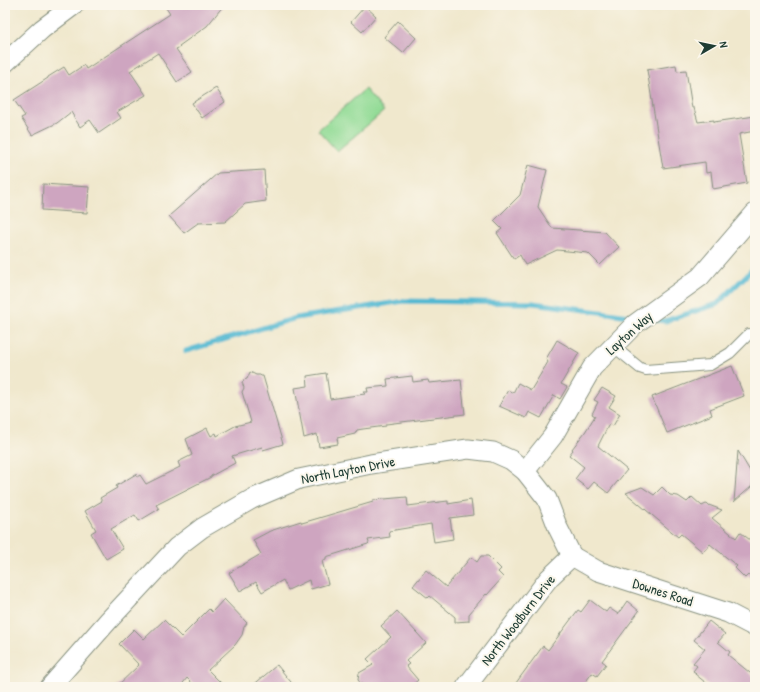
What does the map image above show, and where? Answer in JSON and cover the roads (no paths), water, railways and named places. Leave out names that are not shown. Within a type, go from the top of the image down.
[{"type":"street","points":[[5,64],[42,29],[74,5]]},
{"type":"street","name":"Layton Way","points":[[525,471],[553,436],[592,368],[635,324],[700,277],[755,213]]},
{"type":"street","name":"North Layton Drive","points":[[50,687],[108,620],[177,547],[202,528],[252,499],[299,479],[371,464],[468,449],[493,452],[511,460],[525,471],[547,499],[558,528],[572,556]]},
{"type":"street","name":"Downes Road","points":[[572,556],[598,571],[728,613],[755,627]]},
{"type":"street","name":"North Woodburn Drive","points":[[466,687],[549,578],[572,556]]},
{"type":"lane","points":[[614,346],[640,368],[646,370],[710,365],[730,353],[748,334]]},
{"type":"waterway","points":[[650,319],[665,321],[717,304],[755,267]]},
{"type":"waterway","points":[[186,351],[296,318],[404,301],[533,303],[637,317]]}]
